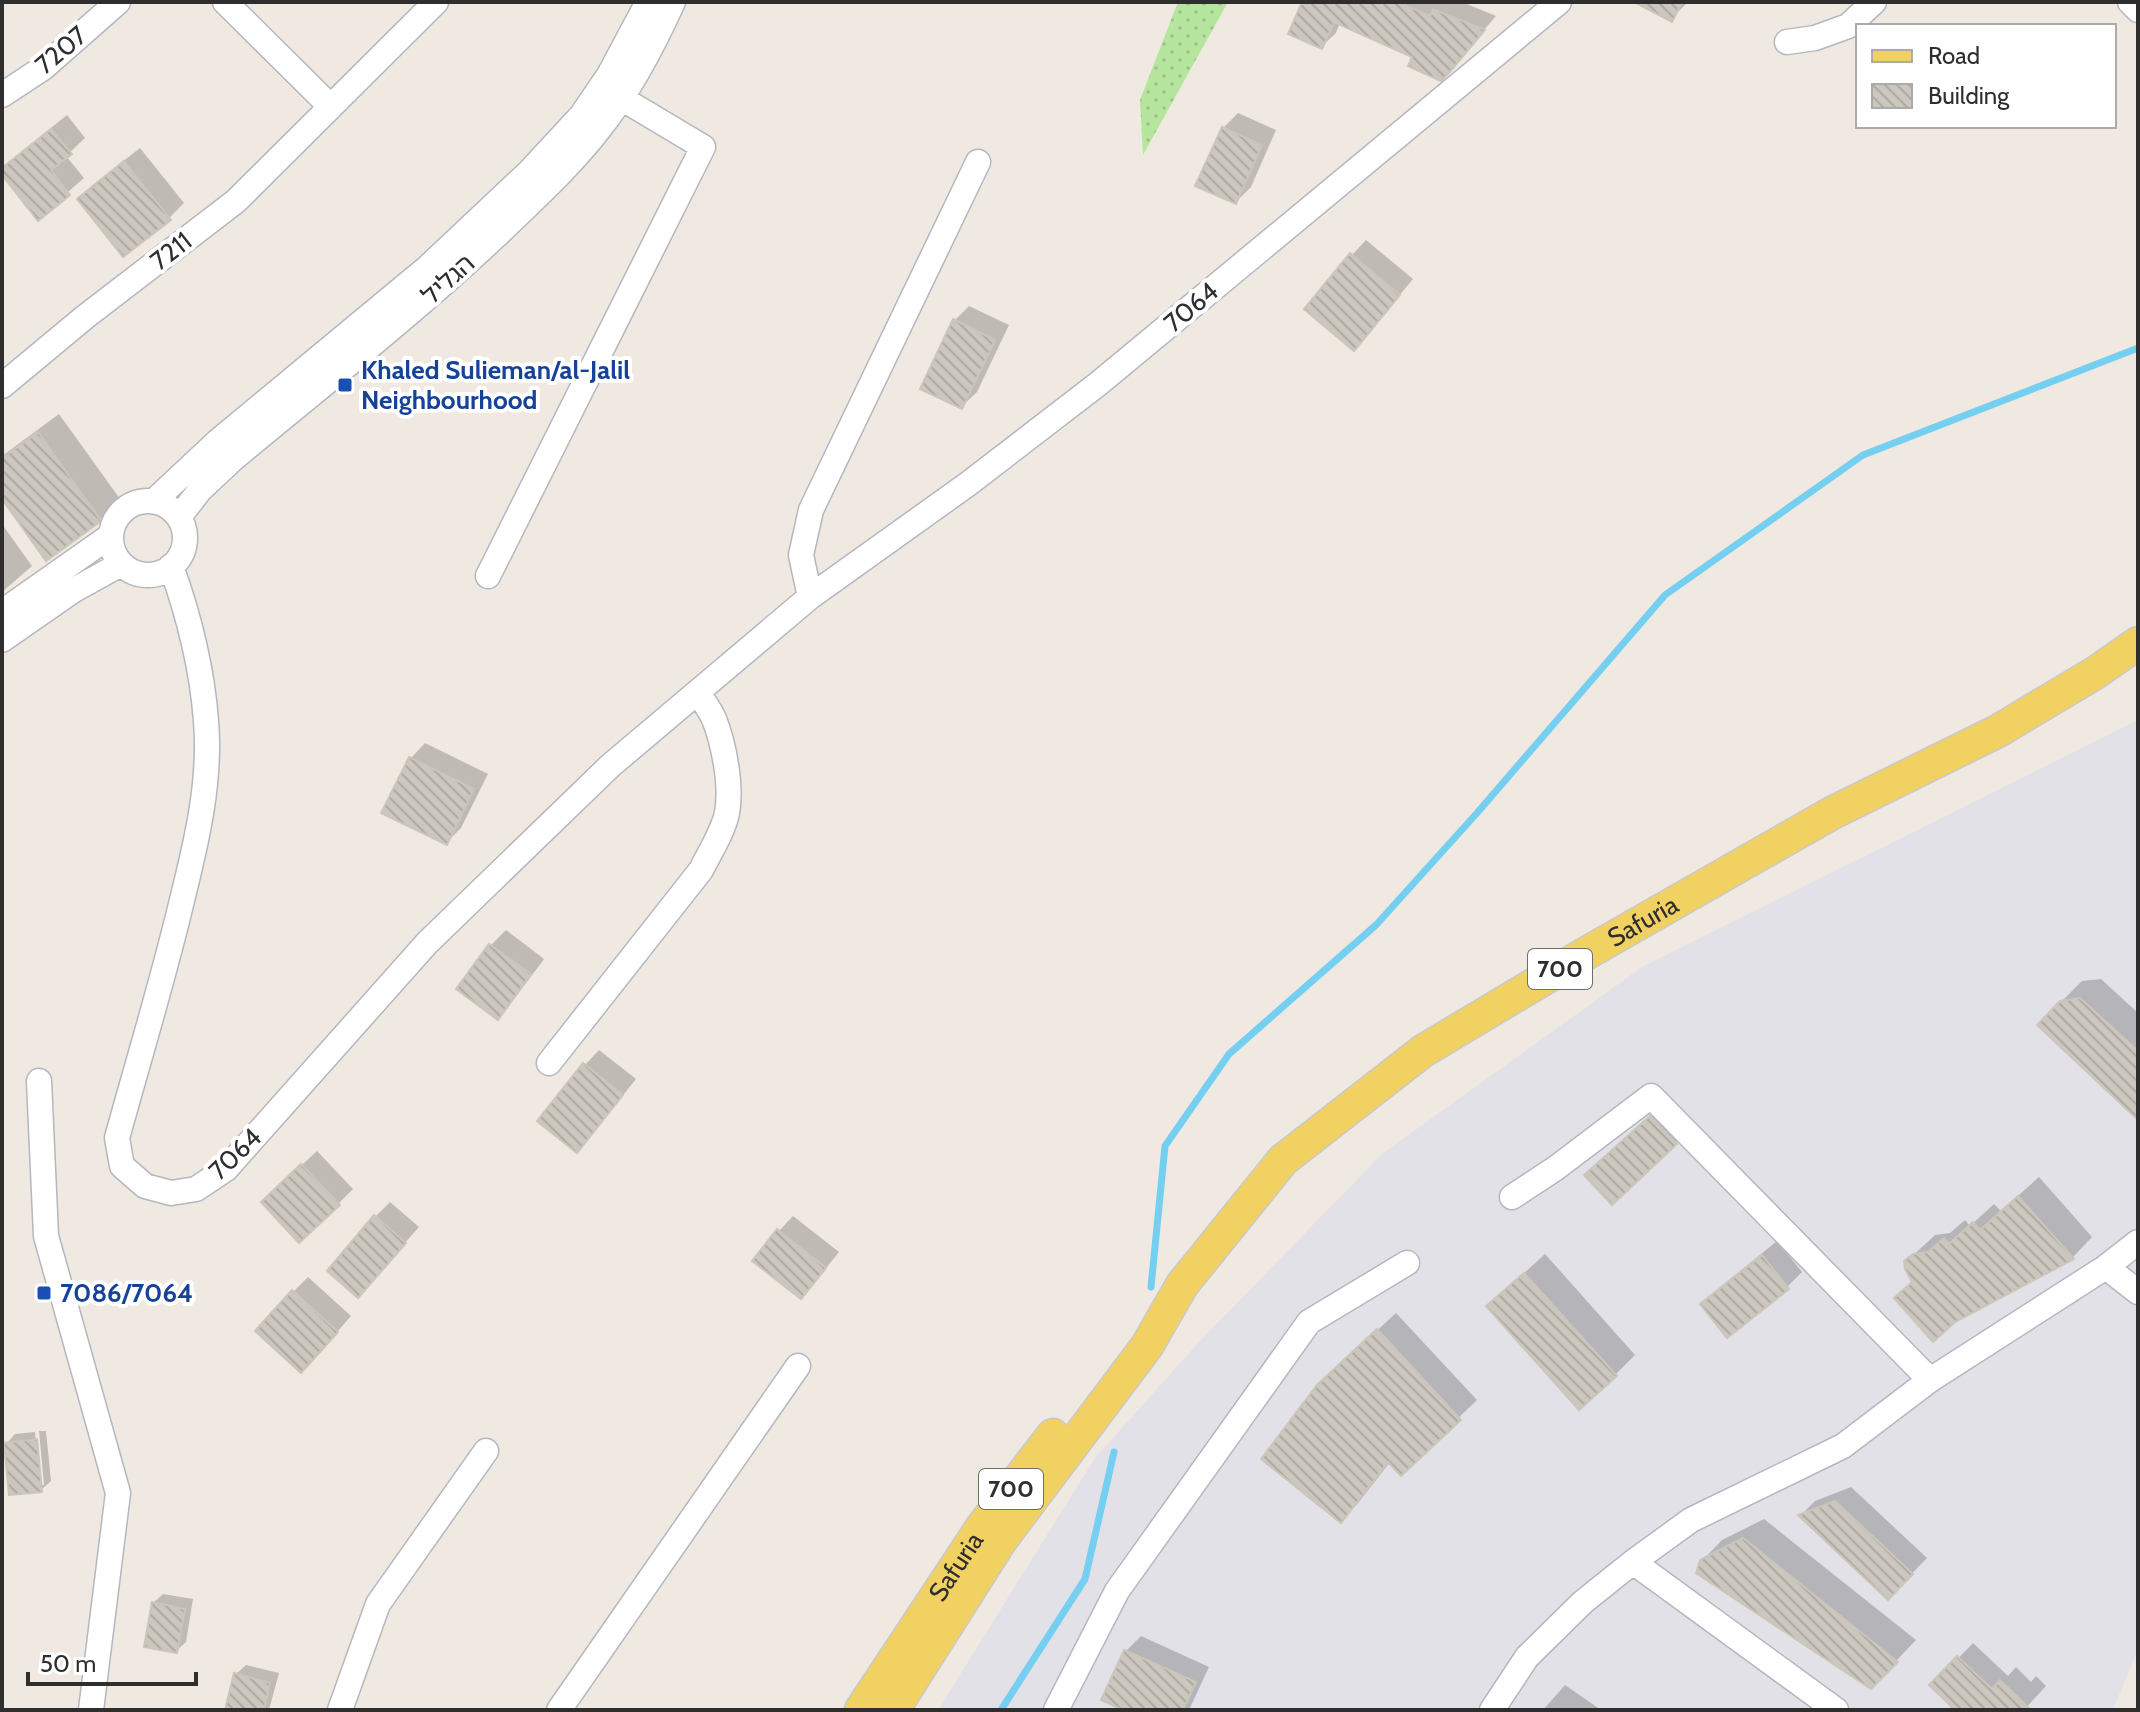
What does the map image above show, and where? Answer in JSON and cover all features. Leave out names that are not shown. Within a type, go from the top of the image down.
[{"type":"main road","name":"700","points":[[1998,731],[2095,673],[2138,643]]},
{"type":"main road","name":"700","points":[[1998,731],[2119,681],[2138,669]]},
{"type":"main road","name":"Safuria","points":[[893,1710],[1001,1540],[1147,1346],[1182,1285],[1283,1160],[1423,1051],[1832,813],[1998,731]]},
{"type":"main road","name":"Safuria","points":[[861,1710],[982,1527],[1136,1324],[1182,1285]]},
{"type":"street","name":"7207","points":[[2,95],[43,68],[118,2]]},
{"type":"street","points":[[225,2],[330,106]]},
{"type":"street","name":"7211","points":[[2,386],[85,317],[236,201],[436,2]]},
{"type":"street","name":"הגליל","points":[[154,501],[217,442],[427,268],[530,171],[588,106],[609,75],[648,2]]},
{"type":"street","name":"הגליל","points":[[179,517],[200,490],[233,459],[442,286],[536,198],[599,130],[621,98],[673,2]]},
{"type":"street","name":"7064","points":[[171,566],[196,650],[207,723],[205,780],[198,835],[172,944],[117,1138],[122,1166],[145,1186],[171,1193],[196,1189],[226,1169],[427,943],[610,766],[810,597],[968,484],[1098,384],[1559,2]]},
{"type":"street","points":[[1787,42],[1815,38],[1848,26],[1874,2]]},
{"type":"street","points":[[2130,2],[2138,10]]},
{"type":"street","points":[[488,576],[703,147],[621,98]]},
{"type":"street","points":[[810,597],[801,555],[811,510],[978,162]]},
{"type":"street","points":[[147,500],[161,502],[179,517],[185,536],[183,551],[163,572],[149,575],[134,573],[121,564],[113,553],[110,536],[113,524],[121,511],[133,503],[147,500]]},
{"type":"street","points":[[2,612],[110,536]]},
{"type":"street","points":[[2,640],[74,590],[121,564]]},
{"type":"street","points":[[549,1063],[701,870],[727,812],[727,780],[722,746],[713,718],[698,692]]},
{"type":"street","points":[[39,1081],[46,1236],[118,1493],[91,1710]]},
{"type":"street","points":[[1512,1197],[1556,1168],[1651,1096],[1930,1380]]},
{"type":"street","points":[[1492,1710],[1527,1657],[1583,1602],[1633,1562],[1691,1520],[1843,1446],[1930,1380],[2106,1267],[2138,1242]]},
{"type":"street","points":[[1056,1710],[1117,1591],[1309,1322],[1407,1263]]},
{"type":"street","points":[[2106,1267],[2138,1292]]},
{"type":"street","points":[[559,1710],[798,1366]]},
{"type":"street","points":[[340,1710],[378,1604],[486,1451]]},
{"type":"street","points":[[1633,1562],[1836,1710]]},
{"type":"shaded area","points":[[2138,720],[2138,1649],[2113,1710],[938,1710],[1095,1458],[1199,1342],[1382,1154],[1642,967]]},
{"type":"green space","points":[[1178,2],[1228,2],[1143,155],[1140,100]]},
{"type":"building","points":[[1302,2],[1398,2],[1430,16],[1433,9],[1485,30],[1441,81],[1408,66],[1412,57],[1334,22],[1322,49],[1288,34]]},
{"type":"building","points":[[1634,2],[1682,2],[1672,22]]},
{"type":"building","points":[[1222,127],[1262,145],[1236,204],[1195,186]]},
{"type":"building","points":[[51,129],[72,154],[51,170],[70,195],[38,221],[2,175],[2,168]]},
{"type":"building","points":[[124,161],[171,220],[123,257],[77,199]]},
{"type":"building","points":[[1350,253],[1400,295],[1354,351],[1304,309]]},
{"type":"building","points":[[953,319],[995,340],[962,409],[920,389]]},
{"type":"building","points":[[38,432],[101,521],[46,561],[2,499],[2,458]]},
{"type":"building","points":[[409,757],[474,789],[447,845],[381,813]]},
{"type":"building","points":[[489,944],[531,974],[498,1020],[456,989]]},
{"type":"building","points":[[2080,998],[2138,1051],[2138,1120],[2037,1025],[2060,1001]]},
{"type":"building","points":[[583,1063],[623,1095],[577,1153],[537,1121]]},
{"type":"building","points":[[1650,1116],[1677,1144],[1612,1205],[1584,1175]]},
{"type":"building","points":[[301,1164],[340,1205],[299,1243],[261,1202]]},
{"type":"building","points":[[2018,1196],[2074,1259],[1955,1322],[1933,1342],[1894,1298],[1912,1282],[1904,1261],[1913,1254],[1928,1252],[1944,1238],[1949,1244],[1973,1222],[1980,1230]]},
{"type":"building","points":[[374,1215],[406,1243],[358,1298],[327,1271]]},
{"type":"building","points":[[777,1229],[826,1268],[801,1299],[752,1261]]},
{"type":"building","points":[[1762,1255],[1789,1289],[1727,1338],[1700,1304]]},
{"type":"building","points":[[1524,1273],[1617,1376],[1579,1410],[1486,1306]]},
{"type":"building","points":[[292,1290],[338,1332],[301,1373],[255,1331]]},
{"type":"building","points":[[1377,1329],[1461,1420],[1401,1476],[1388,1462],[1341,1523],[1261,1459],[1317,1385]]},
{"type":"building","points":[[37,1439],[42,1492],[9,1495],[4,1443]]},
{"type":"building","points":[[1835,1501],[1913,1574],[1888,1600],[1798,1515]]},
{"type":"building","points":[[1743,1538],[1898,1662],[1871,1689],[1696,1573],[1700,1560]]},
{"type":"building","points":[[152,1602],[185,1609],[177,1653],[144,1647]]},
{"type":"building","points":[[1124,1650],[1196,1682],[1183,1710],[1123,1710],[1101,1700]]},
{"type":"building","points":[[1957,1656],[1992,1689],[2000,1680],[2031,1710],[1955,1710],[1929,1685]]},
{"type":"building","points":[[234,1673],[270,1683],[264,1710],[225,1710]]},
{"type":"waterway","points":[[1151,1287],[1165,1146],[1229,1054],[1376,925],[1665,595],[1863,455],[2138,348]]},
{"type":"waterway","points":[[1001,1710],[1085,1579],[1114,1452]]},
{"type":"place","name":"Khaled Sulieman/al-Jalil Neighbourhood","points":[[345,385]]},
{"type":"place","name":"7086/7064","points":[[44,1293]]}]
